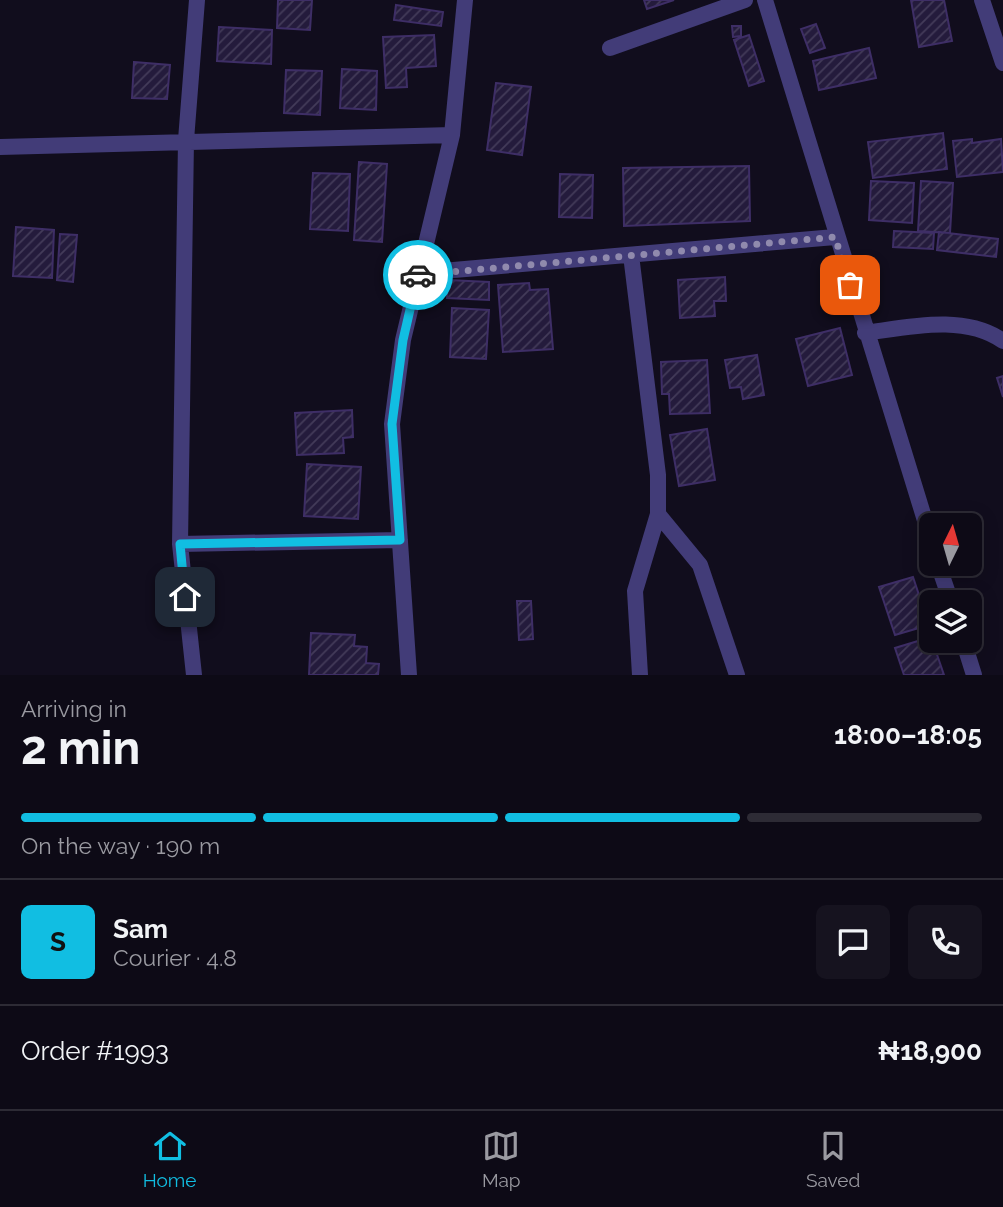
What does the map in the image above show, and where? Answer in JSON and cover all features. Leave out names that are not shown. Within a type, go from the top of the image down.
[{"type":"street","points":[[194,675],[180,544],[186,140],[197,0]]},
{"type":"street","points":[[409,675],[392,424],[403,340],[452,135],[465,0]]},
{"type":"street","points":[[610,48],[746,0]]},
{"type":"street","points":[[765,0],[835,237],[922,513]]},
{"type":"street","points":[[982,0],[1003,63]]},
{"type":"street","points":[[0,147],[452,135]]},
{"type":"street","points":[[419,273],[835,237]]},
{"type":"street","points":[[631,255],[658,475],[658,514],[635,591],[640,675]]},
{"type":"street","points":[[865,332],[922,326],[969,326],[987,330],[1003,341]]},
{"type":"street","points":[[658,514],[700,565],[737,675]]},
{"type":"street","points":[[180,544],[400,540]]},
{"type":"street","points":[[967,653],[974,675]]},
{"type":"building","points":[[278,0],[312,0],[310,30],[277,28]]},
{"type":"building","points":[[644,0],[674,0],[647,9]]},
{"type":"building","points":[[911,0],[944,0],[952,41],[919,47]]},
{"type":"building","points":[[396,5],[443,12],[441,26],[394,20]]},
{"type":"building","points":[[816,24],[825,48],[810,53],[801,29]]},
{"type":"building","points":[[732,26],[741,26],[741,36],[733,37]]},
{"type":"building","points":[[219,27],[272,30],[271,64],[217,61]]},
{"type":"building","points":[[434,35],[436,66],[406,68],[407,87],[386,88],[383,37]]},
{"type":"building","points":[[749,35],[764,81],[749,86],[734,40]]},
{"type":"building","points":[[869,48],[876,78],[819,90],[813,61]]},
{"type":"building","points":[[134,62],[170,65],[167,99],[132,98]]},
{"type":"building","points":[[342,69],[377,71],[376,110],[340,108]]},
{"type":"building","points":[[286,70],[322,71],[320,115],[284,113]]},
{"type":"building","points":[[496,83],[531,87],[522,155],[487,150]]},
{"type":"building","points":[[943,133],[947,169],[873,178],[868,142]]},
{"type":"building","points":[[972,139],[972,143],[1001,139],[1003,172],[957,177],[953,141]]},
{"type":"building","points":[[359,162],[387,164],[382,242],[354,240]]},
{"type":"building","points":[[749,166],[750,221],[624,226],[623,168]]},
{"type":"building","points":[[313,173],[350,174],[348,231],[310,229]]},
{"type":"building","points":[[560,174],[593,175],[592,218],[559,217]]},
{"type":"building","points":[[871,181],[914,183],[912,223],[869,220]]},
{"type":"building","points":[[921,181],[953,183],[950,233],[918,231]]},
{"type":"building","points":[[16,227],[54,230],[52,278],[13,276]]},
{"type":"building","points":[[894,231],[934,233],[933,249],[893,247]]},
{"type":"building","points":[[939,232],[998,239],[996,257],[937,250]]},
{"type":"building","points":[[60,234],[77,235],[73,282],[57,280]]},
{"type":"building","points":[[725,277],[726,301],[714,301],[715,316],[680,318],[678,280]]},
{"type":"building","points":[[448,280],[489,282],[489,300],[447,298]]},
{"type":"building","points":[[529,283],[530,290],[548,289],[553,349],[503,352],[498,285]]},
{"type":"building","points":[[452,308],[489,310],[486,359],[450,357]]},
{"type":"building","points":[[840,328],[852,375],[808,386],[796,339]]},
{"type":"building","points":[[757,355],[764,395],[743,399],[741,387],[730,388],[725,360]]},
{"type":"building","points":[[707,360],[710,413],[670,414],[669,394],[662,394],[661,362]]},
{"type":"building","points":[[1003,376],[1003,397],[997,378]]},
{"type":"building","points":[[352,410],[353,437],[343,438],[344,453],[297,455],[295,413]]},
{"type":"building","points":[[707,429],[715,480],[679,486],[670,435]]},
{"type":"building","points":[[307,464],[361,467],[358,519],[304,516]]},
{"type":"building","points":[[913,577],[919,595],[919,628],[895,635],[879,587]]},
{"type":"building","points":[[517,601],[531,601],[533,639],[519,640]]},
{"type":"building","points":[[311,633],[355,635],[354,646],[367,647],[366,663],[379,664],[378,675],[309,675]]},
{"type":"building","points":[[919,641],[919,653],[936,653],[944,675],[904,675],[895,648]]},
{"type":"way so far","points":[[418,275],[835,237],[850,285]]},
{"type":"route","points":[[185,597],[180,544],[400,540],[392,424],[403,340],[418,275]]}]
